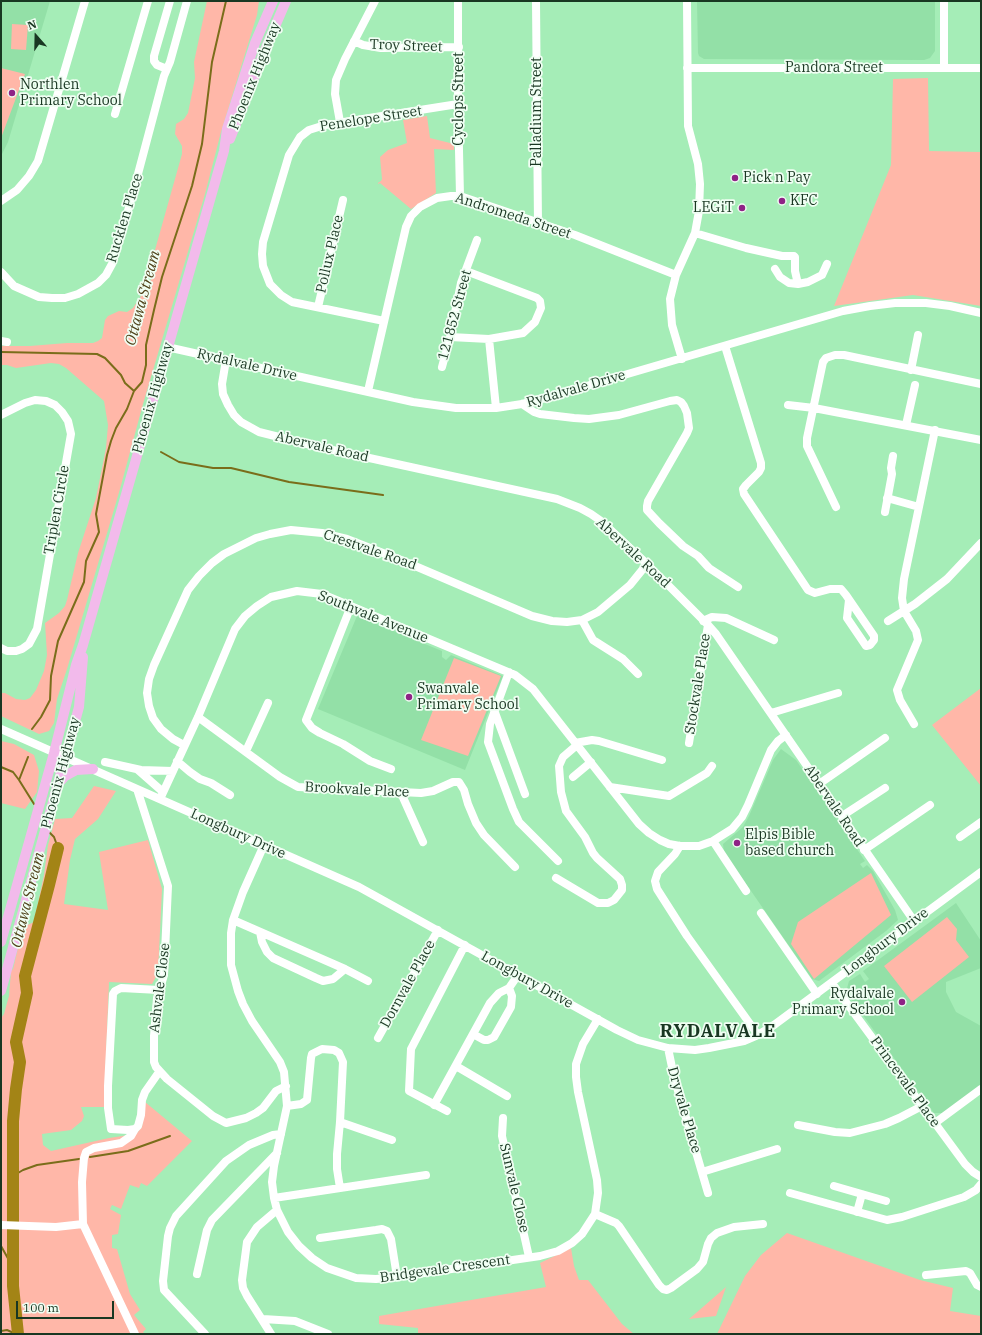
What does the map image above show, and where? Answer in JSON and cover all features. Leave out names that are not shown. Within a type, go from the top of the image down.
[{"type":"main road","name":"Phoenix Highway","points":[[1,942],[54,752],[79,654],[83,645],[224,151],[227,129],[262,23],[273,1]]},
{"type":"main road","name":"Phoenix Highway","points":[[224,151],[234,131],[266,45],[286,1]]},
{"type":"main road","name":"Phoenix Highway","points":[[1,991],[79,708],[83,645]]},
{"type":"main road","points":[[57,786],[65,776],[71,772],[76,770],[92,769]]},
{"type":"street","points":[[1,201],[17,190],[30,176],[38,160],[85,1]]},
{"type":"street","points":[[115,114],[148,1]]},
{"type":"street","points":[[167,69],[157,65],[154,61],[154,56],[170,1]]},
{"type":"street","name":"Rucklen Place","points":[[1,272],[14,286],[39,297],[52,298],[65,298],[78,294],[98,283],[106,275],[118,247],[167,69],[188,1]]},
{"type":"street","points":[[340,122],[335,94],[337,75],[375,1]]},
{"type":"street","name":"Cyclops Street","points":[[458,1],[460,196]]},
{"type":"street","name":"Palladium Street","points":[[536,1],[538,224]]},
{"type":"street","points":[[682,359],[672,325],[670,299],[676,275],[695,233],[699,211],[700,184],[698,164],[688,126],[687,1]]},
{"type":"street","points":[[944,1],[944,68]]},
{"type":"street","name":"Troy Street","points":[[354,41],[363,45],[380,48],[459,47]]},
{"type":"street","name":"Pandora Street","points":[[687,68],[981,68]]},
{"type":"street","name":"Penelope Street","points":[[384,321],[292,302],[281,295],[270,284],[263,266],[263,242],[288,155],[300,137],[309,130],[325,125],[403,114],[458,104]]},
{"type":"street","name":"Andromeda Street","points":[[368,392],[406,227],[412,216],[420,207],[437,198],[460,196],[597,244],[676,275]]},
{"type":"street","name":"Pollux Place","points":[[318,307],[343,200]]},
{"type":"street","points":[[695,233],[746,248],[782,256],[794,256],[798,284]]},
{"type":"street","name":"121852 Street","points":[[442,368],[461,283],[477,240]]},
{"type":"street","points":[[776,269],[780,277],[789,283],[798,284],[808,282],[822,275],[827,264]]},
{"type":"street","points":[[450,337],[489,338],[523,333],[537,317],[541,308],[540,301],[537,298],[466,271]]},
{"type":"street","name":"Rydalvale Drive","points":[[168,347],[368,392],[441,406],[456,408],[496,408],[522,404],[682,359],[843,311],[895,303],[926,303],[950,306],[981,313]]},
{"type":"street","points":[[911,370],[918,335]]},
{"type":"street","points":[[489,338],[496,408]]},
{"type":"street","points":[[725,346],[761,468],[743,489],[744,494],[808,590],[815,593],[836,588],[841,589],[849,600],[874,636],[873,643],[870,645],[866,646],[847,618],[849,600]]},
{"type":"street","points":[[836,507],[807,446],[807,438],[823,362],[830,356],[835,354],[981,384]]},
{"type":"street","name":"Abervale Road","points":[[226,360],[222,384],[223,394],[228,405],[234,415],[250,428],[259,432],[568,502],[591,514],[601,522],[647,564],[705,623],[724,645],[914,921]]},
{"type":"street","points":[[906,425],[915,385]]},
{"type":"street","name":"Triplen Circle","points":[[1,415],[25,403],[35,400],[46,401],[55,405],[62,412],[68,421],[71,434],[37,629],[29,644],[22,649],[7,651],[1,648]]},
{"type":"street","points":[[522,404],[540,414],[589,419],[619,415],[670,401],[677,400],[681,402],[687,413],[689,428],[688,433],[648,501],[648,510],[659,524],[683,546],[698,556],[709,568],[738,587]]},
{"type":"street","points":[[788,405],[814,408],[981,440]]},
{"type":"street","points":[[914,724],[900,700],[897,690],[918,640],[916,631],[904,611],[902,598],[904,579],[935,430]]},
{"type":"street","points":[[885,512],[892,474],[891,468],[893,456]]},
{"type":"street","points":[[887,498],[919,507]]},
{"type":"street","name":"Crestvale Road","points":[[184,745],[173,739],[161,729],[153,718],[147,694],[149,679],[188,590],[212,563],[224,554],[256,538],[292,530],[322,533],[347,539],[401,560],[532,616],[552,621],[567,622],[582,620],[598,612],[630,585],[647,564]]},
{"type":"street","points":[[888,621],[915,604],[948,579],[981,543]]},
{"type":"street","name":"Southvale Avenue","points":[[161,796],[198,717],[235,629],[245,616],[271,597],[297,592],[322,594],[509,672],[524,681],[533,689],[639,824],[660,840],[680,846],[699,846],[713,842],[732,829],[742,817],[771,750],[778,741],[786,735]]},
{"type":"street","points":[[902,598],[915,604]]},
{"type":"street","points":[[351,606],[306,720],[312,728],[320,733],[343,744],[370,761],[391,769]]},
{"type":"street","points":[[705,623],[719,616],[774,640]]},
{"type":"street","points":[[582,620],[593,640],[623,659],[638,674]]},
{"type":"street","name":"Stockvale Place","points":[[689,743],[705,623]]},
{"type":"street","points":[[509,672],[494,710],[490,724],[488,742],[512,810],[523,827],[558,861]]},
{"type":"street","points":[[771,713],[838,693]]},
{"type":"street","points":[[246,751],[268,704]]},
{"type":"street","points":[[494,710],[525,794]]},
{"type":"street","name":"Brookvale Place","points":[[198,717],[288,782],[298,787],[420,793],[433,791],[456,781],[461,784],[476,823],[484,835],[515,867]]},
{"type":"street","name":"Longbury Drive","points":[[1,729],[138,789],[161,796],[359,888],[638,1040],[668,1048],[695,1050],[709,1048],[744,1041],[758,1035],[817,994],[981,872]]},
{"type":"street","points":[[819,784],[885,738]]},
{"type":"street","points":[[556,878],[598,903],[608,903],[614,900],[622,890],[620,879],[593,853],[585,837],[566,811],[561,792],[559,766],[563,757],[576,744],[592,740],[662,760]]},
{"type":"street","points":[[177,761],[200,779],[211,783],[230,795]]},
{"type":"street","points":[[105,762],[138,770],[173,771]]},
{"type":"street","points":[[573,777],[591,762]]},
{"type":"street","points":[[610,787],[669,796],[707,773],[712,766]]},
{"type":"street","points":[[138,770],[161,796]]},
{"type":"street","points":[[842,816],[885,788]]},
{"type":"street","name":"Ashvale Close","points":[[138,789],[168,886],[164,975],[157,998],[154,1056],[156,1067],[160,1072]]},
{"type":"street","points":[[401,793],[423,842]]},
{"type":"street","points":[[864,850],[930,805]]},
{"type":"street","points":[[960,837],[981,822]]},
{"type":"street","points":[[713,842],[746,891]]},
{"type":"street","name":"Bridgevale Crescent","points":[[264,845],[242,892],[233,920],[230,952],[238,991],[252,1021],[280,1062],[284,1072],[287,1106],[276,1153],[272,1182],[277,1210],[288,1232],[299,1246],[312,1258],[327,1268],[356,1278],[397,1278],[529,1258],[558,1251],[572,1243],[582,1234],[595,1214],[597,1180],[576,1077],[576,1064],[579,1054],[598,1019]]},
{"type":"street","points":[[680,846],[675,854],[658,872],[655,881],[657,889],[686,934],[758,1035]]},
{"type":"street","points":[[761,913],[817,994]]},
{"type":"street","points":[[233,920],[368,981]]},
{"type":"street","name":"Dornvale Place","points":[[378,1038],[438,930]]},
{"type":"street","points":[[260,932],[262,942],[267,952],[273,958],[316,978],[323,981],[333,979],[344,969]]},
{"type":"street","points":[[447,1112],[409,1091],[411,1049],[465,945]]},
{"type":"street","points":[[434,1105],[490,1003],[496,996],[509,988],[518,975]]},
{"type":"street","name":"Princevale Place","points":[[832,982],[965,1164],[981,1177]]},
{"type":"street","points":[[135,1129],[111,1129],[108,1108],[108,1086],[113,994],[121,988],[159,990]]},
{"type":"street","points":[[473,1034],[484,1040],[494,1037],[511,1006],[512,996],[509,988]]},
{"type":"street","name":"Dryvale Place","points":[[668,1048],[674,1077],[708,1193]]},
{"type":"street","points":[[287,1106],[301,1104],[307,1100],[312,1054],[322,1049],[334,1050],[339,1053],[343,1062],[340,1122],[336,1160],[340,1188]]},
{"type":"street","points":[[456,1066],[507,1096]]},
{"type":"street","points":[[136,1334],[83,1224],[82,1182],[86,1152],[94,1148],[121,1143],[131,1136],[140,1121],[143,1096],[160,1072],[213,1116],[226,1123],[246,1118],[263,1108],[276,1091],[286,1086]]},
{"type":"street","points":[[935,1123],[981,1089]]},
{"type":"street","points":[[798,1125],[835,1132],[850,1133],[885,1124],[922,1106]]},
{"type":"street","name":"Sunvale Close","points":[[503,1118],[502,1136],[529,1258]]},
{"type":"street","points":[[340,1122],[392,1140]]},
{"type":"street","points":[[205,1334],[164,1290],[163,1280],[170,1228],[176,1216],[226,1161],[249,1145],[273,1135],[281,1134]]},
{"type":"street","name":"Dryvale Place","points":[[702,1172],[777,1148]]},
{"type":"street","points":[[197,1274],[207,1230],[212,1220],[276,1153]]},
{"type":"street","points":[[274,1198],[426,1175]]},
{"type":"street","points":[[790,1193],[880,1219],[893,1220],[964,1197],[976,1190],[981,1184]]},
{"type":"street","points":[[834,1186],[886,1201]]},
{"type":"street","points":[[857,1212],[862,1194]]},
{"type":"street","points":[[271,1334],[243,1288],[243,1272],[247,1242],[257,1227],[277,1210]]},
{"type":"street","points":[[595,1214],[616,1223],[619,1226],[658,1285],[667,1290],[672,1288],[697,1269],[703,1262],[711,1238],[717,1233],[734,1227],[763,1224]]},
{"type":"street","points":[[1,1225],[56,1226],[83,1224]]},
{"type":"street","points":[[320,1238],[382,1229],[387,1231],[391,1239],[397,1278]]},
{"type":"street","points":[[926,1275],[966,1271],[970,1274],[977,1286],[981,1287]]},
{"type":"street","points":[[263,1320],[295,1321],[328,1334]]},
{"type":"shaded area","name":"Northlen Primary School","points":[[1,1],[50,1],[8,142],[1,156]]},
{"type":"shaded area","points":[[207,1],[259,1],[257,15],[221,132],[205,194],[143,404],[120,489],[57,699],[54,723],[49,731],[39,734],[1,716],[1,693],[5,693],[16,699],[25,700],[30,698],[36,690],[44,671],[47,655],[45,623],[59,613],[65,606],[67,600],[78,553],[96,498],[106,448],[108,425],[104,401],[66,368],[59,364],[51,363],[16,368],[1,365],[1,346],[93,343],[98,341],[102,338],[105,320],[108,316],[119,311],[127,312],[133,308],[147,287],[155,272],[153,257],[182,154],[182,146],[175,134],[176,124],[184,119],[188,113],[195,78],[194,62]]},
{"type":"shaded area","points":[[697,1],[935,1],[935,51],[930,58],[924,60],[704,59],[699,56],[698,53]]},
{"type":"shaded area","points":[[12,24],[28,25],[26,50],[11,49]]},
{"type":"shaded area","points":[[1,68],[25,74],[1,138]]},
{"type":"shaded area","points":[[928,78],[929,151],[981,152],[981,306],[913,295],[834,306],[891,165],[893,79]]},
{"type":"shaded area","points":[[427,116],[430,138],[454,144],[454,150],[434,149],[436,193],[411,209],[380,183],[378,184],[382,179],[380,157],[388,150],[407,143],[403,120]]},
{"type":"shaded area","name":"Swanvale Primary School","points":[[357,616],[442,651],[442,657],[446,660],[451,655],[503,676],[465,770],[318,709]]},
{"type":"shaded area","points":[[454,658],[501,676],[468,756],[421,740]]},
{"type":"shaded area","points":[[981,688],[981,786],[932,725]]},
{"type":"shaded area","points":[[1,741],[14,744],[34,755],[39,771],[37,792],[25,809],[1,803]]},
{"type":"shaded area","points":[[781,749],[796,760],[865,861],[860,864],[863,868],[867,865],[873,871],[895,910],[898,920],[886,931],[819,981],[812,979],[724,852],[723,844],[743,827],[773,760]]},
{"type":"shaded area","points":[[94,786],[116,791],[98,819],[75,839],[70,860],[64,904],[108,910],[99,852],[148,840],[162,889],[158,973],[152,984],[109,982],[104,1107],[81,1107],[84,1116],[82,1121],[71,1130],[42,1134],[43,1145],[51,1151],[109,1138],[136,1134],[142,1127],[145,1102],[192,1141],[147,1186],[141,1183],[139,1188],[130,1185],[121,1209],[112,1205],[110,1209],[121,1215],[118,1234],[112,1235],[112,1248],[117,1249],[130,1294],[140,1310],[134,1315],[146,1329],[143,1332],[145,1334],[1,1334],[1,1230],[3,1229],[1,1219],[1,1018],[4,1014],[9,996],[11,971],[13,969],[23,927],[34,922],[44,875],[48,845],[55,819],[72,818]]},
{"type":"shaded area","points":[[871,873],[891,915],[814,979],[791,944],[798,922]]},
{"type":"shaded area","name":"Rydalvale Primary School","points":[[956,903],[981,941],[981,968],[946,982],[946,992],[956,1012],[981,1026],[981,1086],[945,1113],[934,1113],[846,992],[849,981],[860,974],[865,982],[869,979],[863,971]]},
{"type":"shaded area","points":[[947,917],[957,929],[956,940],[969,957],[912,1002],[884,966]]},
{"type":"shaded area","points":[[787,1233],[920,1280],[953,1288],[950,1311],[981,1316],[981,1334],[717,1334],[745,1276],[761,1255]]},
{"type":"shaded area","points":[[571,1248],[574,1266],[579,1280],[588,1280],[622,1324],[634,1334],[418,1334],[418,1328],[379,1324],[379,1316],[546,1287],[540,1263]]},
{"type":"shaded area","points":[[726,1287],[716,1316],[689,1319]]},
{"type":"waterway","name":"Ottawa Stream","points":[[32,729],[41,717],[50,700],[51,676],[58,641],[84,582],[86,561],[99,532],[96,514],[111,441],[134,391],[142,382],[146,365],[146,345],[162,277],[192,186],[202,144],[212,62],[226,1]]},
{"type":"waterway","points":[[1,352],[97,354],[105,358],[121,375],[125,383],[134,391]]},
{"type":"waterway","points":[[161,452],[179,462],[213,468],[231,468],[289,482],[383,495]]},
{"type":"waterway","name":"Ottawa Stream","points":[[28,757],[19,780],[34,804]]},
{"type":"waterway","points":[[1,767],[13,772],[19,780]]},
{"type":"waterway","name":"Ottawa Stream","points":[[50,833],[54,837],[58,848]]},
{"type":"waterway","name":"Ottawa Stream","points":[[18,1334],[13,1286],[13,1121],[20,1062],[16,1042],[27,993],[25,976],[58,848]]},
{"type":"waterway","points":[[90,1157],[128,1151],[170,1136]]},
{"type":"waterway","points":[[13,1176],[23,1170],[37,1165],[79,1159]]},
{"type":"waterway","points":[[1,1246],[13,1265]]},
{"type":"waterway","points":[[1,1331],[7,1330],[16,1334]]},
{"type":"place","name":"Northlen Primary School","points":[[12,93]]},
{"type":"place","name":"Pick n Pay","points":[[735,178]]},
{"type":"place","name":"KFC","points":[[782,201]]},
{"type":"place","name":"LEGiT","points":[[742,208]]},
{"type":"place","name":"Swanvale Primary School","points":[[409,697]]},
{"type":"place","name":"Elpis Bible based church","points":[[737,843]]},
{"type":"place","name":"Rydalvale Primary School","points":[[902,1002]]},
{"type":"district","name":"RYDALVALE","points":[[718,1032]]}]
